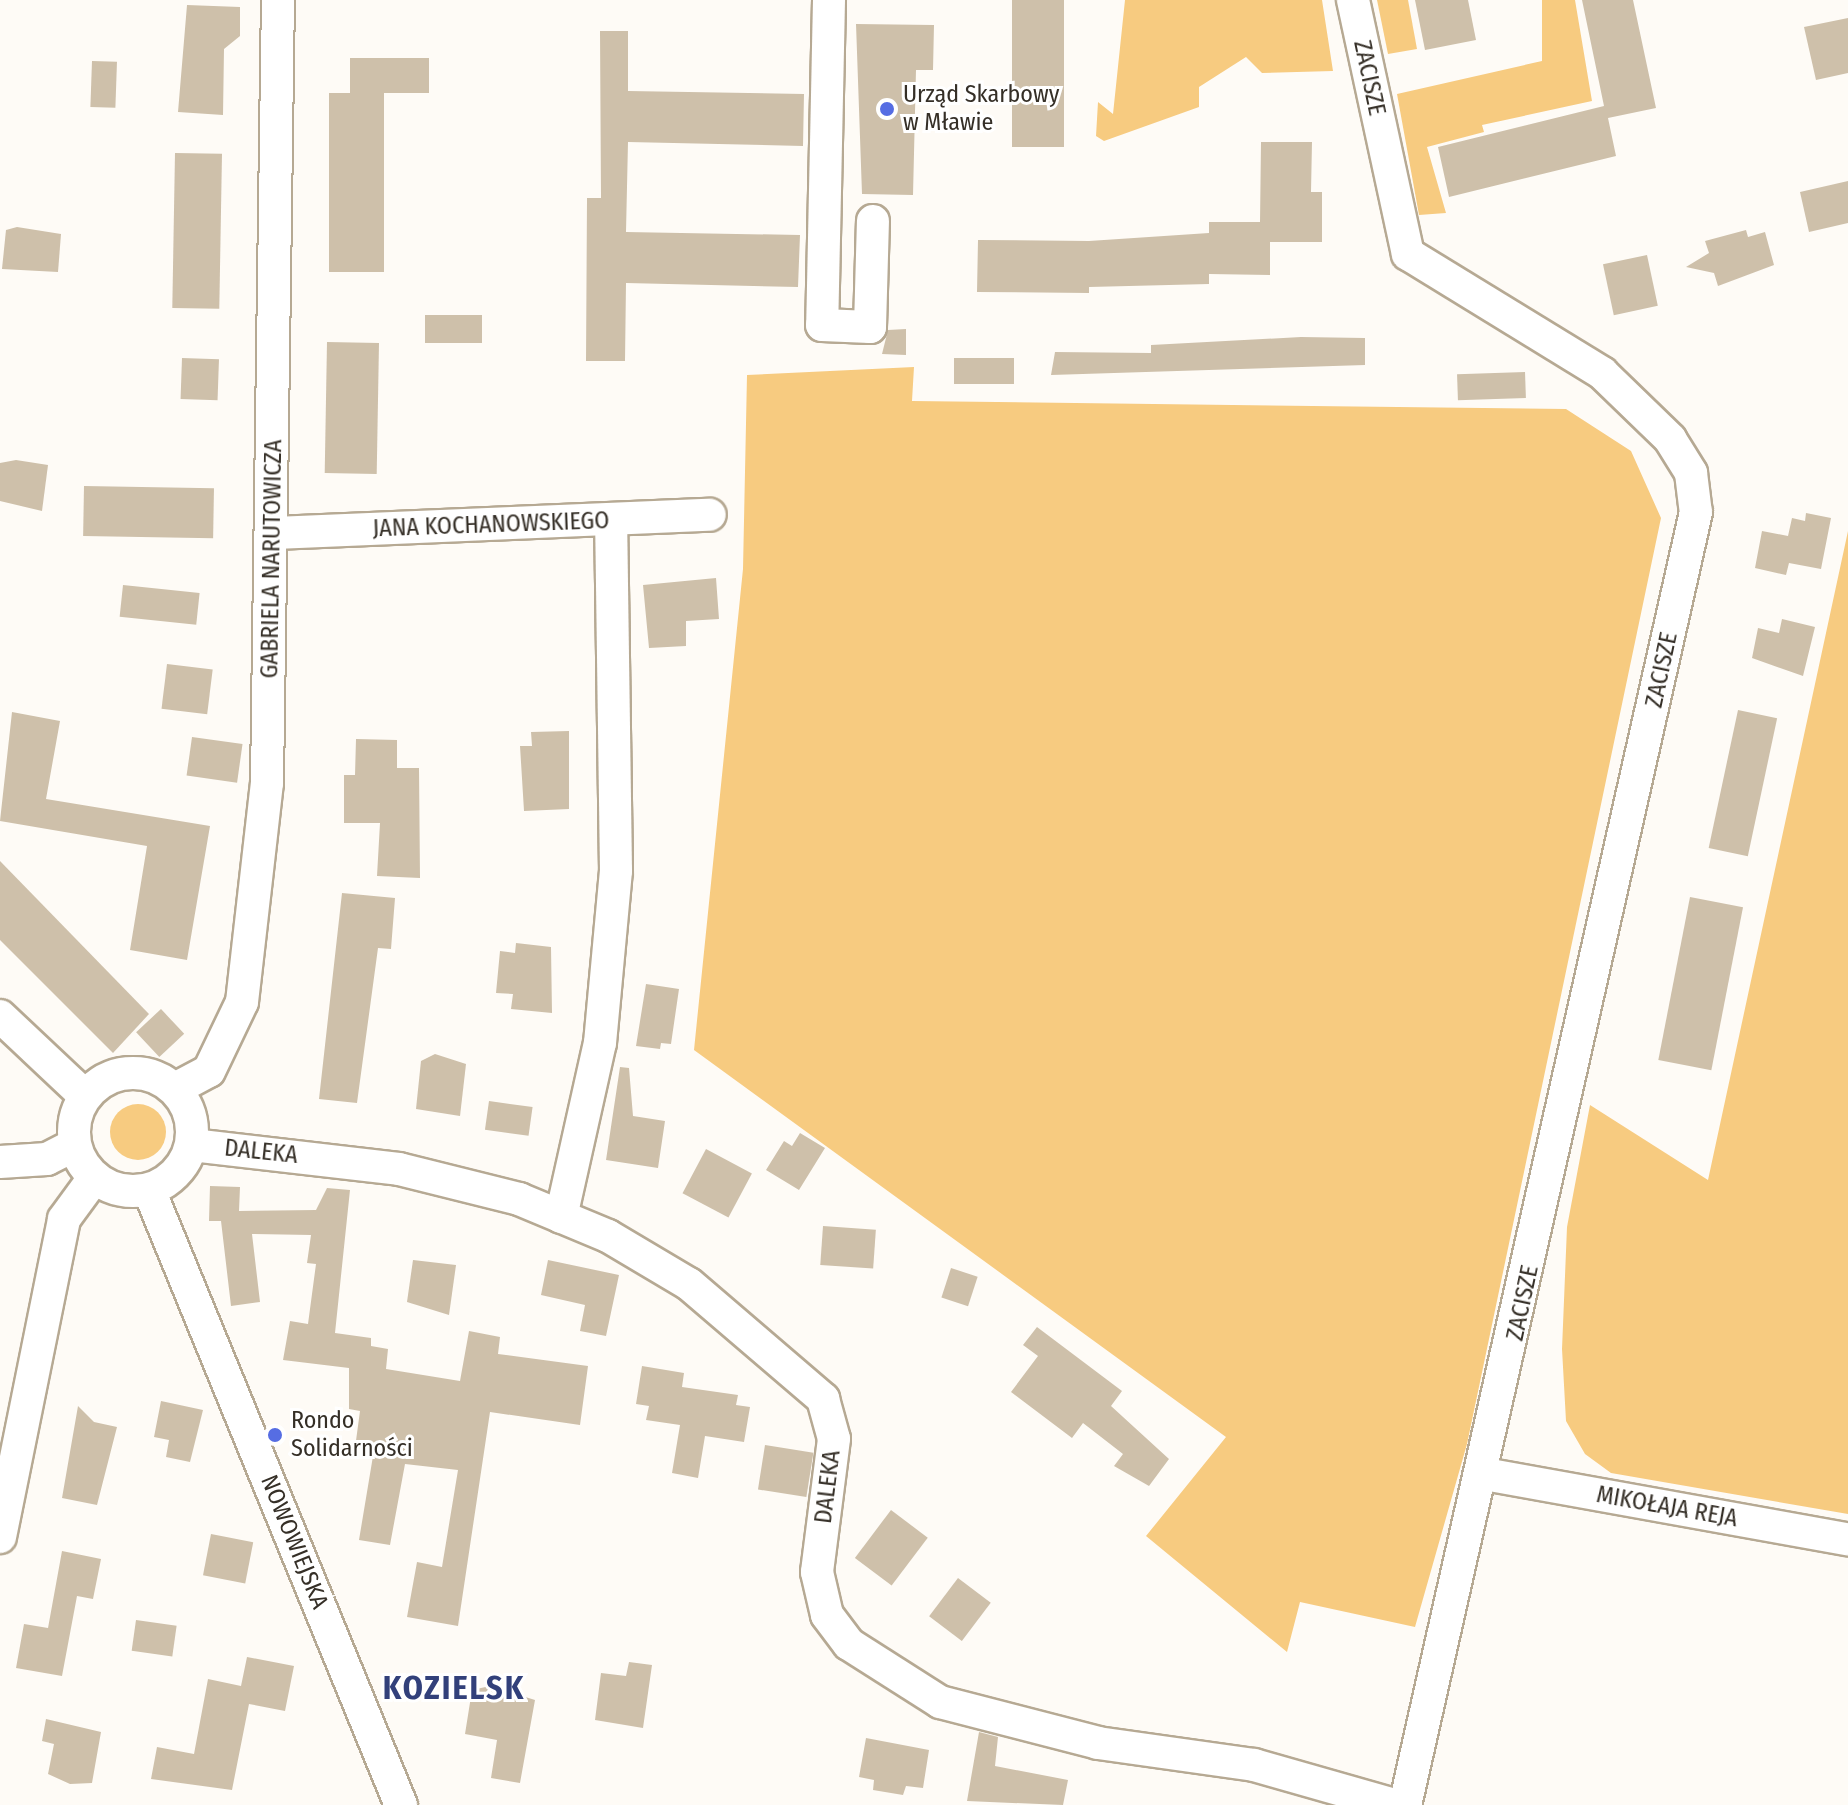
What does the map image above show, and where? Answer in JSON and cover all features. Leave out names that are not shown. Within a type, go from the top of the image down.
[{"type":"street","name":"GABRIELA NARUTOWICZA","points":[[175,1089],[209,1071],[242,1002],[267,783],[273,533],[278,0]]},
{"type":"street","points":[[829,0],[822,325],[870,327],[873,221]]},
{"type":"street","name":"ZACISZE","points":[[1353,0],[1408,254],[1602,373],[1670,439],[1691,473],[1696,512],[1485,1474],[1405,1805]]},
{"type":"street","name":"JANA KOCHANOWSKIEGO","points":[[273,533],[710,515]]},
{"type":"street","points":[[561,1217],[582,1148],[600,1043],[616,871],[611,521]]},
{"type":"street","points":[[0,1016],[85,1096]]},
{"type":"street","points":[[128,1072],[175,1089],[192,1124],[192,1145],[171,1179],[149,1190],[112,1189],[94,1178],[74,1145],[85,1096],[128,1072]]},
{"type":"street","points":[[0,1162],[47,1159],[74,1145]]},
{"type":"street","name":"DALEKA","points":[[192,1145],[399,1169],[561,1217],[689,1284],[823,1399],[834,1439],[817,1572],[827,1615],[849,1644],[940,1702],[1098,1743],[1297,1775],[1394,1805]]},
{"type":"street","points":[[0,1537],[64,1219],[94,1178]]},
{"type":"street","name":"NOWOWIEJSKA","points":[[149,1190],[401,1805]]},
{"type":"street","name":"MIKOŁAJA REJA","points":[[1485,1474],[1848,1539]]},
{"type":"shaded area","points":[[1125,0],[1322,0],[1333,71],[1262,73],[1246,57],[1199,87],[1199,107],[1104,141],[1096,136],[1098,102],[1113,114]]},
{"type":"shaded area","points":[[1377,0],[1408,0],[1417,49],[1388,54]]},
{"type":"shaded area","points":[[1542,0],[1575,0],[1592,101],[1482,125],[1484,132],[1427,147],[1446,213],[1419,215],[1397,94],[1542,61]]},
{"type":"shaded area","points":[[914,367],[912,401],[1566,409],[1631,451],[1661,518],[1467,1444],[1415,1627],[1300,1602],[1287,1652],[1146,1536],[1226,1437],[694,1050],[743,569],[747,375]]},
{"type":"shaded area","points":[[1848,531],[1848,1514],[1611,1473],[1585,1454],[1566,1421],[1562,1349],[1567,1227],[1590,1105],[1708,1180]]},
{"type":"shaded area","points":[[138,1104],[158,1112],[166,1132],[158,1152],[138,1160],[118,1152],[110,1132],[118,1112]]},
{"type":"building","points":[[1012,0],[1064,0],[1064,147],[1012,147]]},
{"type":"building","points":[[1415,0],[1468,0],[1476,40],[1425,50]]},
{"type":"building","points":[[1582,0],[1633,0],[1656,108],[1608,118],[1616,156],[1449,197],[1438,147],[1604,106]]},
{"type":"building","points":[[187,5],[240,7],[240,36],[224,49],[223,115],[178,112]]},
{"type":"building","points":[[1848,18],[1848,73],[1816,80],[1804,27]]},
{"type":"building","name":"Urząd Skarbowy w Mławie","points":[[856,24],[934,25],[933,70],[916,70],[913,195],[862,194]]},
{"type":"building","points":[[600,31],[628,31],[628,91],[804,94],[803,146],[628,142],[626,232],[800,235],[798,287],[626,283],[625,361],[586,361],[587,198],[601,198]]},
{"type":"building","points":[[350,58],[429,58],[429,93],[384,93],[384,272],[329,272],[329,93],[350,93]]},
{"type":"building","points":[[92,61],[117,62],[115,108],[90,107]]},
{"type":"building","points":[[1261,142],[1312,142],[1311,192],[1322,192],[1322,242],[1270,242],[1270,275],[1209,274],[1209,284],[1089,287],[1089,293],[977,292],[978,240],[1089,241],[1209,233],[1209,222],[1260,222]]},
{"type":"building","points":[[175,153],[222,154],[219,309],[172,308]]},
{"type":"building","points":[[1848,181],[1848,223],[1809,232],[1800,192]]},
{"type":"building","points":[[17,227],[61,234],[58,272],[2,269],[6,230]]},
{"type":"building","points":[[1746,230],[1748,237],[1765,232],[1774,265],[1718,286],[1714,273],[1686,267],[1709,253],[1705,241]]},
{"type":"building","points":[[1647,255],[1658,306],[1614,315],[1603,264]]},
{"type":"building","points":[[425,315],[482,315],[482,343],[425,343]]},
{"type":"building","points":[[906,329],[906,355],[882,354],[888,330]]},
{"type":"building","points":[[1301,337],[1365,338],[1365,365],[1051,375],[1055,352],[1151,353],[1151,345]]},
{"type":"building","points":[[327,342],[379,343],[377,474],[325,473]]},
{"type":"building","points":[[182,358],[219,359],[218,400],[181,399]]},
{"type":"building","points":[[954,358],[1014,358],[1014,384],[954,384]]},
{"type":"building","points":[[1525,372],[1526,398],[1458,400],[1457,374]]},
{"type":"building","points":[[16,460],[48,465],[42,511],[0,501],[0,463]]},
{"type":"building","points":[[84,486],[214,488],[213,538],[83,536]]},
{"type":"building","points":[[1806,513],[1831,518],[1821,569],[1789,563],[1786,575],[1755,568],[1762,531],[1788,536],[1792,518],[1805,521]]},
{"type":"building","points":[[716,578],[719,619],[686,621],[686,646],[649,648],[643,585]]},
{"type":"building","points":[[123,585],[200,593],[196,625],[120,617]]},
{"type":"building","points":[[1782,619],[1815,627],[1803,676],[1752,658],[1758,628],[1779,633]]},
{"type":"building","points":[[167,664],[213,670],[207,714],[162,709]]},
{"type":"building","points":[[1738,710],[1777,718],[1748,856],[1709,848]]},
{"type":"building","points":[[12,712],[60,721],[46,799],[210,826],[187,960],[130,950],[147,846],[0,821]]},
{"type":"building","points":[[569,731],[569,809],[524,811],[520,746],[532,746],[531,732]]},
{"type":"building","points":[[192,737],[243,744],[237,783],[187,776]]},
{"type":"building","points":[[356,739],[397,740],[397,768],[419,768],[420,878],[377,876],[380,823],[344,823],[344,775],[355,775]]},
{"type":"building","points":[[0,861],[149,1014],[113,1053],[0,940]]},
{"type":"building","points":[[342,893],[395,898],[391,949],[378,948],[357,1103],[319,1099]]},
{"type":"building","points":[[1690,897],[1743,907],[1711,1070],[1658,1060]]},
{"type":"building","points":[[516,943],[551,947],[552,1013],[511,1009],[513,994],[496,993],[500,951],[515,953]]},
{"type":"building","points":[[646,984],[679,989],[671,1044],[661,1043],[660,1049],[636,1046]]},
{"type":"building","points":[[161,1009],[184,1034],[159,1057],[136,1032]]},
{"type":"building","points":[[435,1054],[466,1064],[460,1116],[416,1109],[421,1061]]},
{"type":"building","points":[[620,1067],[629,1068],[633,1116],[665,1121],[658,1168],[606,1160]]},
{"type":"building","points":[[489,1101],[533,1107],[529,1136],[485,1130]]},
{"type":"building","points":[[800,1133],[825,1148],[799,1190],[766,1170],[784,1141],[792,1146]]},
{"type":"building","points":[[706,1149],[752,1173],[728,1218],[683,1193]]},
{"type":"building","points":[[210,1186],[240,1187],[239,1211],[316,1210],[327,1188],[350,1190],[335,1333],[371,1338],[371,1346],[388,1349],[386,1369],[460,1381],[469,1331],[500,1337],[498,1354],[588,1366],[580,1425],[490,1412],[458,1626],[407,1617],[417,1562],[442,1567],[458,1470],[405,1464],[390,1545],[359,1540],[374,1450],[355,1448],[360,1411],[349,1409],[349,1368],[283,1360],[290,1321],[308,1324],[316,1264],[307,1263],[311,1235],[252,1234],[260,1302],[231,1306],[221,1221],[209,1221]]},
{"type":"building","points":[[823,1226],[876,1230],[873,1269],[820,1265]]},
{"type":"building","points":[[413,1260],[456,1265],[449,1315],[407,1302]]},
{"type":"building","points":[[548,1260],[619,1275],[606,1336],[580,1331],[585,1305],[541,1295]]},
{"type":"building","points":[[951,1268],[978,1277],[968,1306],[941,1297]]},
{"type":"building","points":[[1037,1327],[1122,1391],[1111,1406],[1169,1459],[1149,1486],[1114,1466],[1123,1454],[1083,1423],[1072,1438],[1011,1392],[1038,1356],[1023,1345]]},
{"type":"building","points":[[642,1366],[684,1373],[682,1387],[738,1395],[736,1405],[750,1407],[744,1442],[705,1436],[698,1478],[672,1473],[680,1425],[646,1420],[649,1406],[636,1404]]},
{"type":"building","points":[[161,1401],[203,1410],[190,1462],[166,1457],[169,1440],[154,1437]]},
{"type":"building","points":[[78,1406],[94,1422],[117,1427],[97,1505],[62,1498]]},
{"type":"building","points":[[765,1445],[813,1453],[806,1497],[758,1489]]},
{"type":"building","points":[[891,1510],[928,1538],[892,1586],[855,1558]]},
{"type":"building","points":[[211,1534],[253,1542],[245,1583],[203,1575]]},
{"type":"building","points":[[62,1551],[101,1559],[93,1599],[77,1596],[62,1676],[16,1668],[24,1624],[48,1628]]},
{"type":"building","points":[[958,1578],[991,1603],[962,1641],[929,1616]]},
{"type":"building","points":[[136,1620],[177,1626],[172,1656],[132,1651]]},
{"type":"building","points":[[247,1657],[294,1666],[285,1711],[249,1704],[232,1790],[151,1779],[157,1747],[194,1754],[208,1679],[241,1686]]},
{"type":"building","points":[[629,1662],[652,1665],[643,1728],[595,1720],[601,1673],[626,1676]]},
{"type":"building","points":[[490,1686],[535,1700],[520,1783],[491,1778],[497,1740],[465,1734],[472,1690]]},
{"type":"building","points":[[46,1719],[101,1732],[92,1783],[70,1784],[48,1774],[54,1744],[42,1741]]},
{"type":"building","points":[[979,1732],[998,1737],[995,1766],[1068,1780],[1063,1805],[967,1801]]},
{"type":"building","points":[[866,1738],[929,1750],[923,1788],[906,1786],[903,1795],[873,1790],[874,1780],[859,1777]]},
{"type":"place","name":"Urząd Skarbowy w Mławie","points":[[887,109]]},
{"type":"place","name":"Rondo Solidarności","points":[[275,1435]]},
{"type":"district","name":"KOZIELSK","points":[[454,1688]]}]
